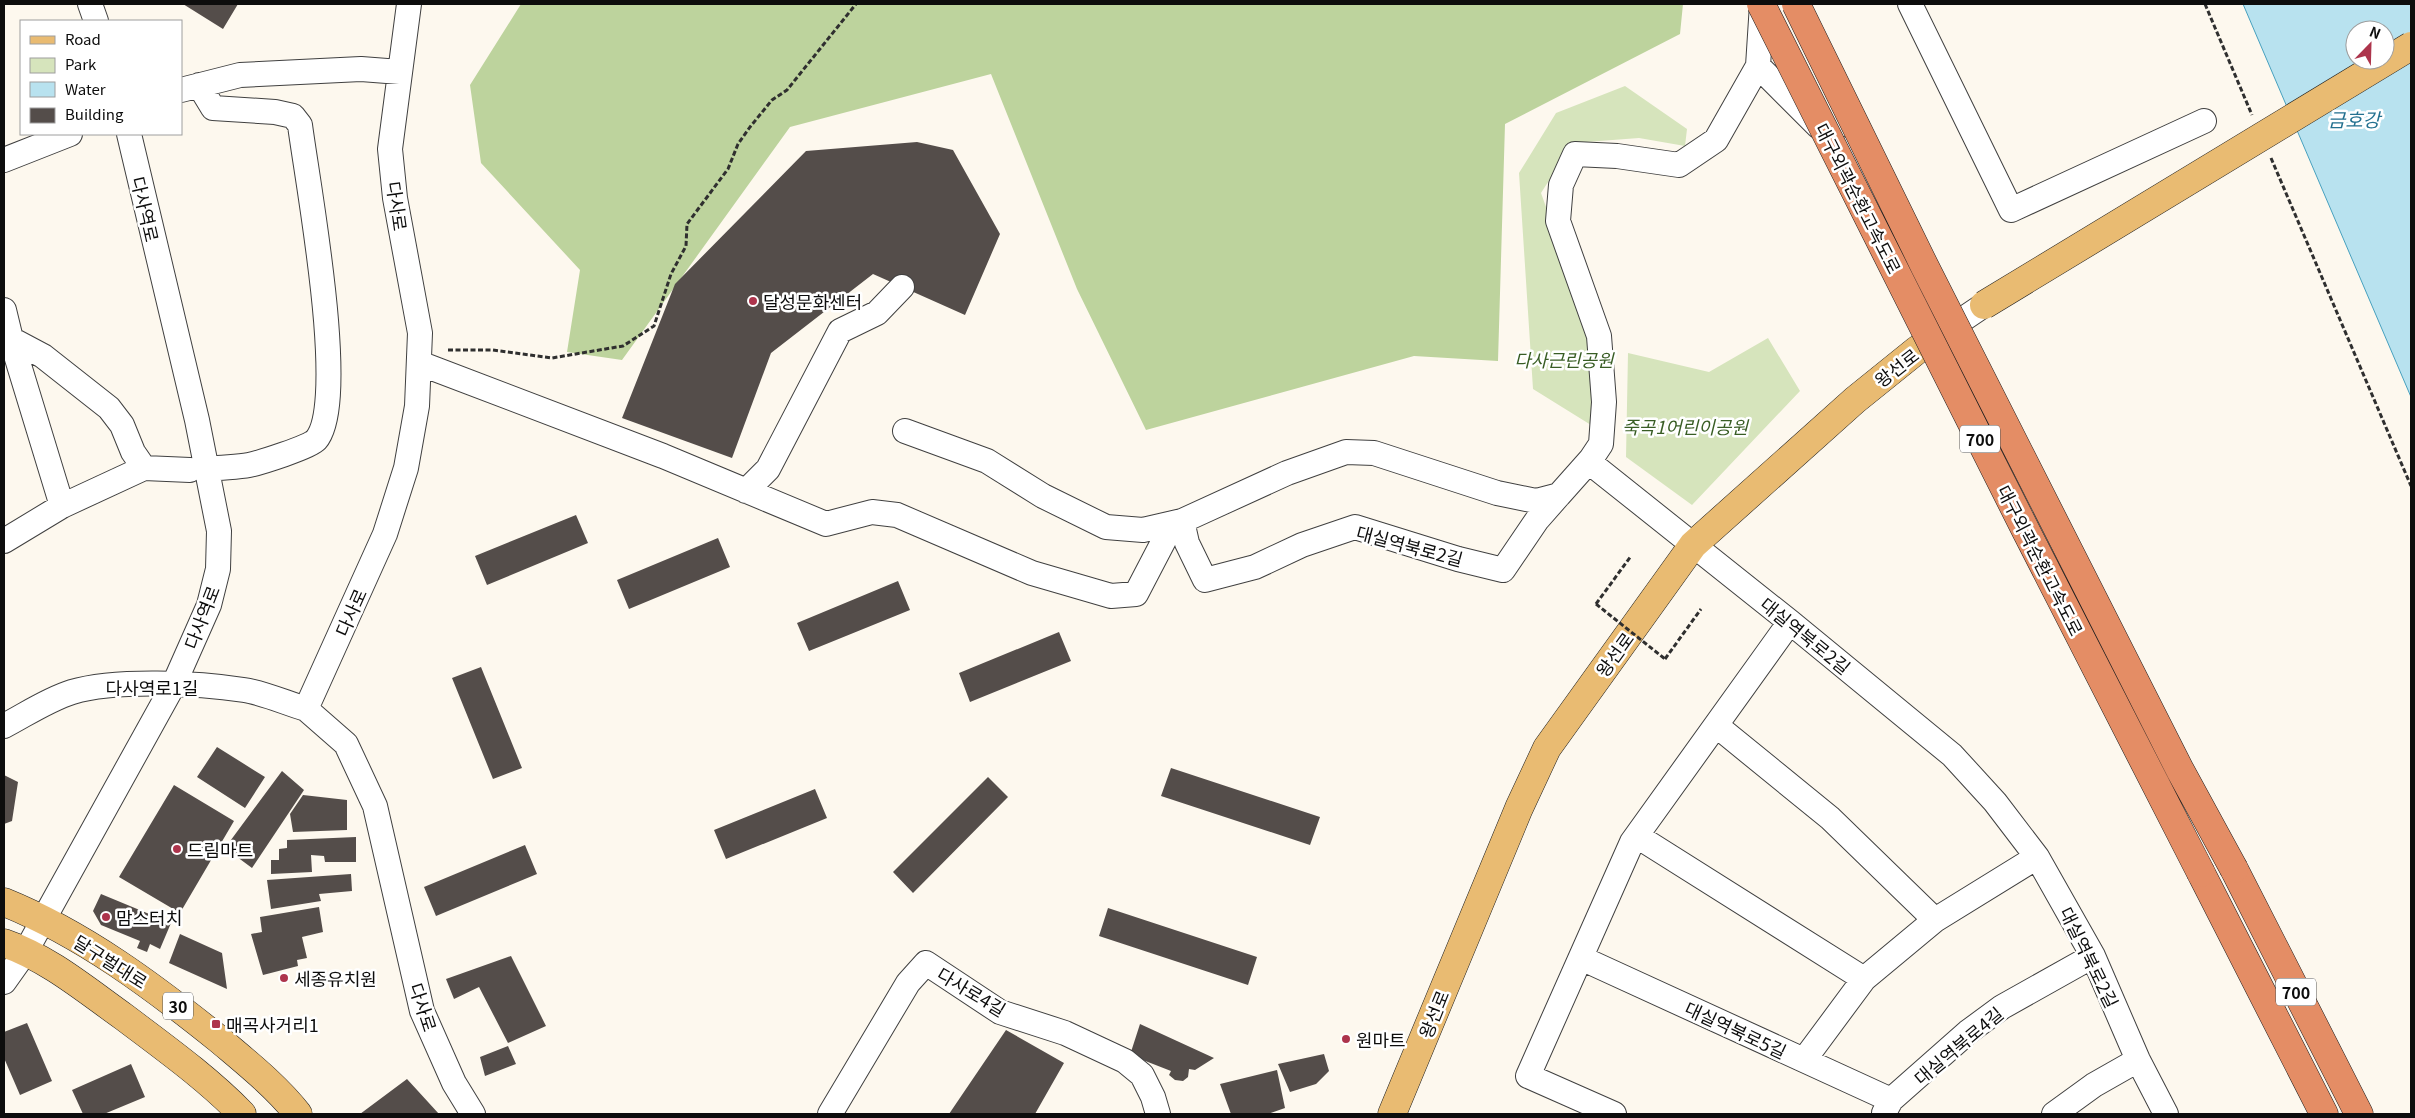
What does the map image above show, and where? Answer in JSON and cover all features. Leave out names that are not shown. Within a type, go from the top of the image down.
[{"type":"highway","name":"대구외곽순환고속도로","points":[[1761,4],[2026,531],[2324,1114]]},
{"type":"highway","name":"대구외곽순환고속도로","points":[[1796,4],[1925,267],[2180,770],[2234,869],[2359,1114]]},
{"type":"main road","points":[[1984,305],[2411,46]]},
{"type":"main road","name":"왕선로","points":[[1392,1114],[1518,808],[1547,748],[1693,545],[1855,400],[1917,350],[1944,332]]},
{"type":"main road","name":"달구벌대로","points":[[4,902],[43,918],[162,993],[243,1060],[298,1114]]},
{"type":"main road","name":"달구벌대로","points":[[15,947],[86,989],[176,1056],[242,1114]]},
{"type":"street","points":[[90,4],[96,20]]},
{"type":"street","name":"다사로","points":[[409,4],[390,149],[395,198],[420,333],[417,406],[406,468],[385,534],[306,709],[346,744],[375,806],[422,1010],[454,1083],[473,1114]]},
{"type":"street","points":[[1589,462],[1601,444],[1604,402],[1602,361],[1598,336],[1558,221],[1561,185],[1576,154],[1617,156],[1679,165],[1716,140],[1758,66],[1761,4]]},
{"type":"street","points":[[1910,4],[2011,210],[2204,121]]},
{"type":"street","points":[[1758,66],[1842,150],[1894,215],[1918,284],[1944,332]]},
{"type":"street","points":[[190,88],[240,75],[361,69],[400,72]]},
{"type":"street","points":[[190,88],[213,108],[275,112],[293,116],[300,125],[328,337],[327,396],[324,423],[316,441],[302,448],[248,465],[218,468]]},
{"type":"street","points":[[4,160],[67,135]]},
{"type":"street","name":"다사역로","points":[[4,982],[15,947],[43,918],[174,684],[209,605],[218,569],[219,531],[197,420],[128,135]]},
{"type":"street","points":[[746,491],[768,469],[840,331],[877,313],[902,287]]},
{"type":"street","name":"왕선로","points":[[1944,332],[1984,305]]},
{"type":"street","points":[[4,310],[7,340],[62,506]]},
{"type":"street","points":[[7,340],[43,356],[109,408],[122,425],[134,452],[144,468]]},
{"type":"street","points":[[419,357],[826,524],[872,512],[897,515],[1032,573],[1111,596],[1136,594],[1178,522]]},
{"type":"street","points":[[905,431],[987,461],[1042,496],[1106,527],[1143,530],[1178,522],[1287,473],[1346,452],[1374,453],[1498,493],[1536,501],[1559,495]]},
{"type":"street","name":"대실역북로2길","points":[[1178,522],[1205,580],[1255,567],[1302,546],[1355,526],[1449,556],[1503,570],[1537,520],[1589,462],[1790,622],[1952,755],[1995,802],[2037,857],[2093,956],[2138,1060],[2166,1114]]},
{"type":"street","points":[[4,541],[62,506],[144,468],[190,470]]},
{"type":"street","points":[[1614,1114],[1528,1076],[1632,842],[1790,622]]},
{"type":"street","name":"다사역로1길","points":[[4,726],[46,702],[74,692],[112,685],[174,684],[244,690],[306,709]]},
{"type":"street","points":[[1717,726],[1830,818],[1935,920]]},
{"type":"street","points":[[1637,836],[1864,979]]},
{"type":"street","points":[[1804,1060],[1864,979],[1935,920],[2037,857]]},
{"type":"street","name":"대실역북로4길","points":[[1887,1107],[1968,1032],[2002,1007],[2093,956]]},
{"type":"street","name":"대실역북로5길","points":[[1581,958],[1804,1060],[1887,1107]]},
{"type":"street","name":"다사로4길","points":[[830,1114],[908,983],[926,963],[1000,1012],[1065,1033],[1125,1061],[1142,1075],[1153,1097],[1158,1114]]},
{"type":"street","points":[[2054,1114],[2094,1085],[2138,1060]]},
{"type":"path","points":[[419,357],[493,350],[552,358],[623,346],[654,326],[671,274],[686,246],[687,224],[728,169],[738,144],[750,127],[772,100],[787,90],[856,4]]},
{"type":"path","points":[[2204,4],[2255,122]]},
{"type":"path","points":[[2267,150],[2411,486]]},
{"type":"path","points":[[1631,556],[1596,604],[1665,659],[1701,609]]},
{"type":"green space","points":[[521,4],[1683,4],[1680,34],[1505,124],[1498,361],[1414,356],[1146,430],[1077,289],[991,74],[790,127],[622,360],[567,352],[580,270],[481,163],[470,85]]},
{"type":"green space","name":"다사근린공원","points":[[1625,86],[1687,129],[1685,146],[1639,138],[1573,143],[1541,193],[1598,352],[1599,430],[1533,389],[1519,173],[1556,113]]},
{"type":"green space","name":"죽곡1어린이공원","points":[[1768,338],[1800,391],[1692,505],[1626,457],[1628,353],[1709,372]]},
{"type":"water","name":"금호강","points":[[2243,4],[2411,4],[2411,397]]},
{"type":"building","points":[[183,4],[238,4],[223,29]]},
{"type":"building","name":"달성문화센터","points":[[917,142],[953,150],[1000,234],[965,315],[873,274],[771,353],[732,458],[622,418],[675,284],[806,151]]},
{"type":"building","points":[[576,515],[588,543],[487,585],[475,556]]},
{"type":"building","points":[[718,538],[730,567],[629,609],[617,580]]},
{"type":"building","points":[[898,581],[910,610],[809,651],[797,623]]},
{"type":"building","points":[[1059,632],[1071,661],[970,702],[959,673]]},
{"type":"building","points":[[481,667],[522,768],[493,779],[452,678]]},
{"type":"building","points":[[217,747],[265,777],[245,808],[197,777]]},
{"type":"building","points":[[1171,768],[1320,817],[1310,845],[1161,796]]},
{"type":"building","points":[[282,771],[304,790],[252,868],[225,848]]},
{"type":"building","points":[[4,775],[18,782],[12,821],[4,824]]},
{"type":"building","points":[[988,777],[1008,797],[913,893],[893,872]]},
{"type":"building","name":"드림마트","points":[[174,785],[234,821],[180,913],[119,877]]},
{"type":"building","points":[[815,789],[827,818],[726,859],[714,830]]},
{"type":"building","points":[[303,795],[347,800],[347,830],[293,832],[290,814]]},
{"type":"building","points":[[356,837],[356,862],[325,862],[324,856],[311,855],[312,872],[271,874],[271,860],[279,860],[279,849],[287,848],[287,840]]},
{"type":"building","points":[[525,845],[537,874],[436,916],[424,887]]},
{"type":"building","points":[[351,874],[352,891],[319,894],[321,901],[271,909],[267,880]]},
{"type":"building","points":[[101,894],[171,923],[160,949],[150,944],[147,952],[137,948],[140,941],[101,925],[93,911]]},
{"type":"building","points":[[319,907],[323,932],[302,937],[307,958],[297,960],[298,966],[263,975],[251,934],[262,932],[260,917]]},
{"type":"building","points":[[1108,908],[1257,957],[1248,985],[1099,936]]},
{"type":"building","points":[[180,934],[222,953],[227,989],[169,963]]},
{"type":"building","points":[[511,956],[546,1026],[508,1043],[479,987],[454,999],[446,979]]},
{"type":"building","points":[[27,1023],[52,1081],[20,1095],[4,1058],[4,1032]]},
{"type":"building","points":[[1140,1024],[1214,1058],[1195,1070],[1189,1069],[1188,1077],[1183,1081],[1175,1080],[1169,1075],[1171,1071],[1130,1055]]},
{"type":"building","points":[[1006,1030],[1064,1063],[1035,1114],[949,1114]]},
{"type":"building","points":[[508,1046],[516,1064],[485,1076],[480,1057]]},
{"type":"building","points":[[1324,1054],[1329,1071],[1316,1084],[1290,1092],[1278,1064]]},
{"type":"building","points":[[131,1064],[145,1097],[104,1114],[83,1114],[72,1090]]},
{"type":"building","points":[[1277,1070],[1285,1108],[1268,1114],[1231,1114],[1220,1084]]},
{"type":"building","points":[[407,1079],[439,1114],[360,1114]]},
{"type":"place","name":"달성문화센터","points":[[753,301]]},
{"type":"place","name":"드림마트","points":[[177,849]]},
{"type":"place","name":"맘스터치","points":[[106,917]]},
{"type":"place","name":"세종유치원","points":[[284,978]]},
{"type":"place","name":"매곡사거리1","points":[[216,1024]]},
{"type":"place","name":"원마트","points":[[1346,1039]]}]
